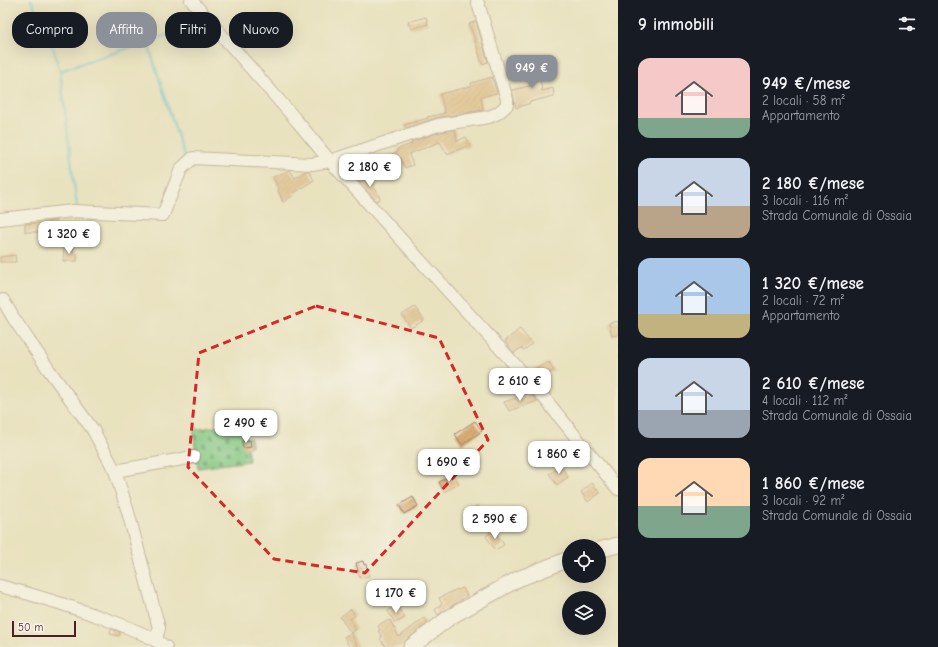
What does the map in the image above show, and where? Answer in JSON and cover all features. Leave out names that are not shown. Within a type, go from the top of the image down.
[{"type":"main road","points":[[606,548],[618,545]]},
{"type":"main road","points":[[412,647],[450,617],[463,609],[518,579],[562,562]]},
{"type":"street","points":[[191,0],[330,161],[537,390],[618,489]]},
{"type":"street","points":[[0,219],[73,211],[163,215],[181,169],[193,158],[282,161],[312,164],[330,161],[438,125],[489,117],[498,113],[507,105],[507,99],[477,0]]},
{"type":"street","points":[[3,300],[14,319],[49,370],[93,430],[115,471],[128,512],[159,628],[161,644]]},
{"type":"street","points":[[115,471],[194,457]]},
{"type":"street","points":[[0,586],[39,596],[82,610],[161,644]]},
{"type":"highlighted area","points":[[316,306],[439,338],[488,440],[365,573],[274,559],[188,467],[199,353]]},
{"type":"green space","points":[[243,423],[246,438],[251,438],[252,446],[247,447],[249,461],[198,468],[193,430]]},
{"type":"water","points":[[446,460],[449,465],[436,472],[433,467]]},
{"type":"building","points":[[426,17],[428,24],[411,29],[408,22]]},
{"type":"building","points":[[476,21],[488,62],[482,64],[469,24]]},
{"type":"building","points":[[529,59],[537,62],[542,91],[553,88],[554,96],[529,102],[530,103],[516,108],[512,90],[534,85]]},
{"type":"building","points":[[492,77],[497,93],[481,97],[483,110],[437,118],[406,128],[404,125],[428,118],[427,117],[445,113],[440,94],[472,86],[471,83]]},
{"type":"building","points":[[455,130],[457,141],[466,137],[470,145],[447,154],[440,142],[409,154],[413,165],[405,168],[401,159],[372,171],[369,164],[398,152],[397,149],[412,144],[411,142],[440,132]]},
{"type":"building","points":[[290,170],[295,178],[306,171],[309,171],[314,180],[283,202],[273,177]]},
{"type":"building","points":[[370,177],[380,199],[377,201],[359,182]]},
{"type":"building","points":[[56,220],[56,232],[25,232],[25,224],[49,223],[49,221]]},
{"type":"building","points":[[64,247],[73,247],[73,254],[77,254],[77,261],[63,261]]},
{"type":"building","points":[[15,255],[16,262],[0,262],[0,257]]},
{"type":"building","points":[[415,307],[424,320],[411,328],[402,315]]},
{"type":"building","points":[[618,321],[618,335],[612,336],[609,323]]},
{"type":"building","points":[[520,329],[532,344],[524,350],[521,348],[514,353],[505,341]]},
{"type":"building","points":[[549,362],[554,371],[537,378],[530,371]]},
{"type":"building","points":[[530,393],[537,401],[509,411],[504,402]]},
{"type":"building","points":[[475,421],[482,431],[462,445],[455,434]]},
{"type":"building","points":[[250,440],[251,447],[243,448],[242,441]]},
{"type":"building","points":[[561,466],[568,477],[557,485],[549,474]]},
{"type":"building","points":[[453,474],[459,484],[444,492],[439,482]]},
{"type":"building","points":[[592,483],[600,493],[588,502],[581,492]]},
{"type":"building","points":[[413,497],[418,506],[404,514],[399,505]]},
{"type":"building","points":[[478,505],[487,520],[478,525],[469,510]]},
{"type":"building","points":[[495,530],[504,545],[495,550],[486,536]]},
{"type":"building","points":[[363,561],[364,565],[366,564],[369,576],[360,578],[356,563]]},
{"type":"building","points":[[463,588],[467,596],[438,615],[435,610],[442,604],[439,598],[457,589]]},
{"type":"building","points":[[397,605],[405,618],[395,623],[388,611]]},
{"type":"building","points":[[351,609],[355,616],[350,619],[356,629],[351,633],[340,617]]},
{"type":"building","points":[[424,618],[428,623],[406,640],[402,647],[386,647],[380,639],[382,637],[378,631],[380,630],[378,626],[382,623],[390,620],[399,637]]},
{"type":"building","points":[[111,629],[120,632],[119,636],[110,634]]},
{"type":"building","points":[[351,633],[358,647],[350,647],[344,637]]},
{"type":"waterway","points":[[31,0],[53,48],[60,71],[77,207]]},
{"type":"waterway","points":[[60,71],[165,36]]},
{"type":"waterway","points":[[149,48],[184,156]]}]
